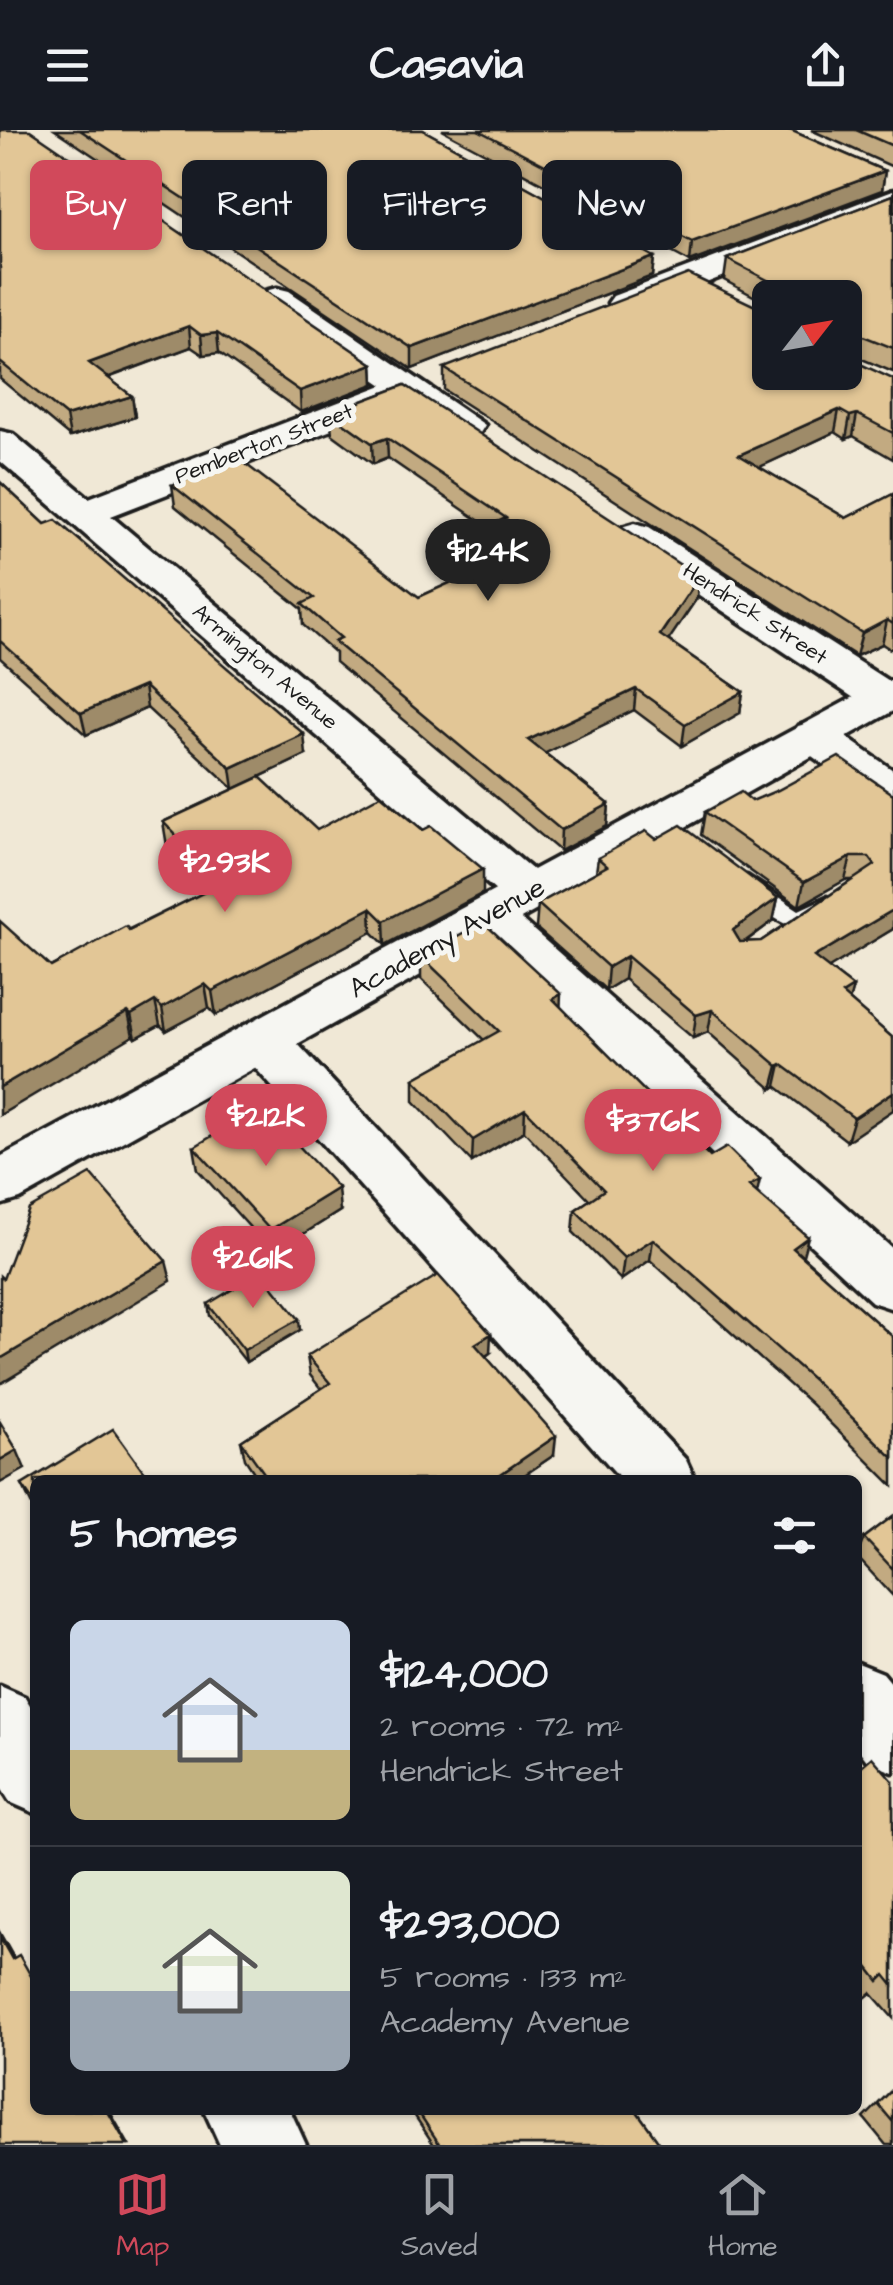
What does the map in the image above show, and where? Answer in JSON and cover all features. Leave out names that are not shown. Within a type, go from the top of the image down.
[{"type":"street","points":[[601,312],[688,278],[887,184]]},
{"type":"street","points":[[654,260],[721,296]]},
{"type":"street","points":[[243,275],[490,440]]},
{"type":"street","name":"Pemberton Street","points":[[82,514],[444,374]]},
{"type":"street","name":"Armington Avenue","points":[[0,442],[509,905],[893,1285]]},
{"type":"street","name":"Hendrick Street","points":[[605,516],[888,695]]},
{"type":"street","name":"Academy Avenue","points":[[0,1183],[509,905],[670,826],[888,695]]},
{"type":"street","points":[[814,736],[893,792]]},
{"type":"street","points":[[262,1040],[657,1475]]},
{"type":"street","points":[[862,1702],[893,1737]]},
{"type":"street","points":[[0,1721],[30,1768]]},
{"type":"street","points":[[247,2115],[266,2145]]},
{"type":"lane","points":[[722,865],[798,922]]},
{"type":"lane","points":[[772,939],[854,890]]},
{"type":"building","points":[[0,130],[30,130],[74,160],[30,160],[30,250],[162,250],[162,220],[182,234],[182,250],[206,250],[373,364],[300,391],[217,333],[201,335],[189,326],[89,363],[132,396],[66,416],[0,362]]},
{"type":"building","points":[[80,130],[423,130],[478,160],[347,160],[347,250],[522,250],[522,184],[542,195],[542,250],[641,250],[654,257],[412,348],[263,250],[327,250],[327,160],[182,160],[182,197],[162,184],[162,160],[126,160]]},
{"type":"building","points":[[478,130],[790,130],[885,171],[692,242],[682,237],[682,160],[542,160],[542,163]]},
{"type":"building","points":[[856,130],[893,130],[893,146]]},
{"type":"building","points":[[893,195],[893,348],[862,335],[862,280],[767,280],[727,259]]},
{"type":"building","points":[[688,274],[752,304],[752,390],[862,390],[862,365],[893,379],[893,433],[857,414],[850,416],[839,410],[739,455],[846,518],[893,494],[893,624],[887,620],[862,633],[444,368]]},
{"type":"building","points":[[405,385],[699,577],[660,635],[743,692],[685,724],[636,689],[528,740],[609,804],[561,830],[334,641],[341,638],[302,604],[314,598],[172,485],[239,459],[419,597],[529,547],[495,523],[506,518],[387,438],[372,443],[330,413]]},
{"type":"building","points":[[0,482],[45,524],[56,520],[304,734],[231,768],[144,686],[81,713],[0,641]]},
{"type":"building","points":[[839,757],[893,794],[893,910],[814,957],[853,987],[842,994],[893,1038],[893,1092],[854,1118],[781,1064],[778,1066],[712,1010],[696,1015],[627,956],[608,967],[538,904],[607,866],[598,858],[646,831],[656,839],[681,825],[778,898],[733,930],[740,942],[761,941],[875,865],[869,857],[851,857],[804,882],[705,812],[741,792],[752,801]]},
{"type":"building","points":[[260,777],[317,830],[381,795],[423,830],[431,826],[483,869],[384,921],[371,908],[212,991],[205,984],[162,1008],[155,1001],[131,1015],[128,1012],[0,1087],[0,921],[51,967],[126,926],[129,930],[223,883],[163,822]]},
{"type":"building","points":[[483,922],[561,994],[553,999],[710,1157],[727,1147],[760,1180],[749,1186],[808,1237],[793,1248],[893,1337],[893,1458],[818,1384],[653,1239],[624,1258],[575,1210],[604,1190],[525,1109],[473,1140],[414,1079],[499,1031],[421,956]]},
{"type":"building","points":[[255,1110],[277,1132],[283,1129],[338,1188],[270,1230],[194,1147]]},
{"type":"building","points":[[91,1174],[166,1261],[0,1359],[0,1276],[3,1279],[29,1209]]},
{"type":"building","points":[[261,1272],[299,1319],[244,1350],[208,1304]]},
{"type":"building","points":[[438,1275],[491,1334],[475,1344],[556,1436],[499,1475],[265,1475],[241,1441],[330,1383],[307,1356]]},
{"type":"building","points":[[0,1422],[17,1450],[0,1460]]},
{"type":"building","points":[[113,1429],[146,1475],[38,1475]]},
{"type":"building","points":[[30,1480],[30,1497],[22,1485]]},
{"type":"building","points":[[893,1516],[893,1569],[864,1538]]},
{"type":"building","points":[[872,1757],[893,1781],[893,1985],[885,1975],[879,1981],[862,1959],[862,1766]]},
{"type":"building","points":[[0,1938],[12,1959],[19,1955],[30,1974],[30,2115],[110,2115],[127,2145],[0,2145]]},
{"type":"building","points":[[893,2089],[893,2122],[878,2104]]},
{"type":"building","points":[[420,2115],[640,2115],[661,2145],[440,2145]]}]
